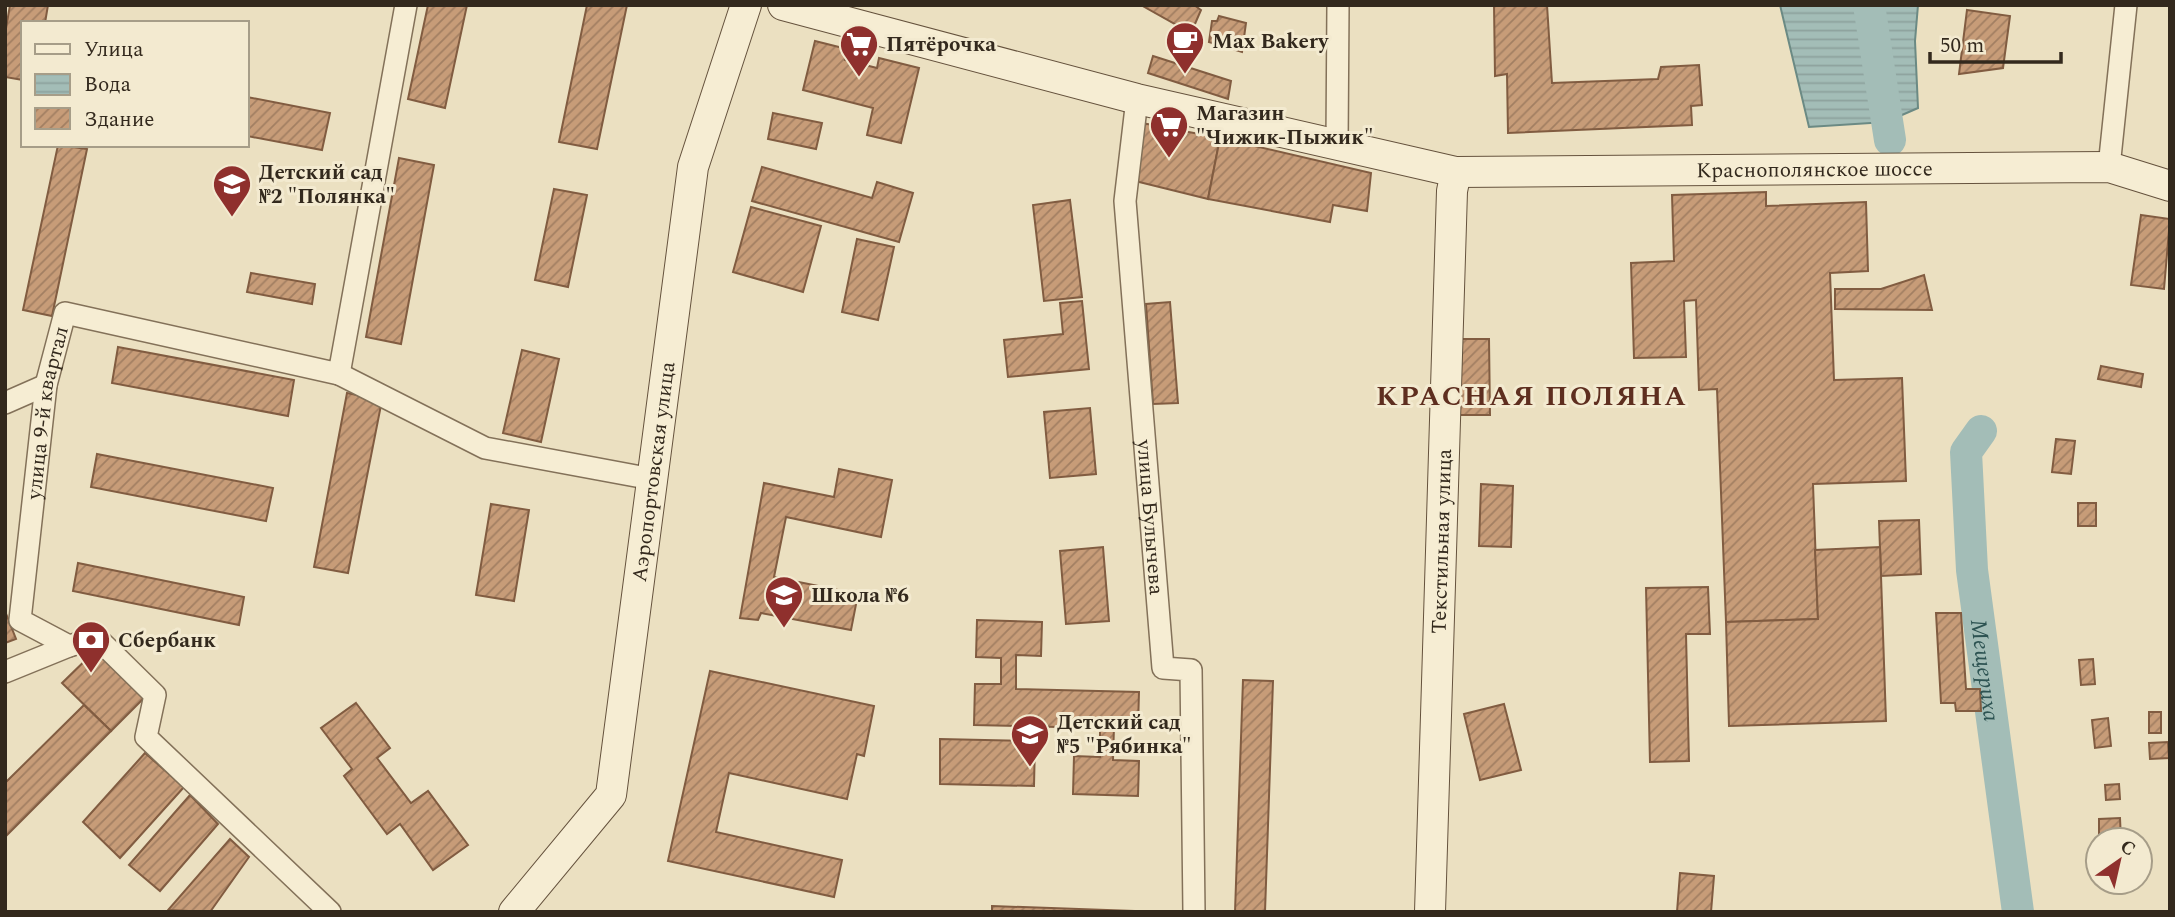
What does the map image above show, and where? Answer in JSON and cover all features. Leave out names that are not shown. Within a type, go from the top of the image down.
[{"type":"street","points":[[406,5],[339,374],[485,448],[652,479]]},
{"type":"street","name":"Аэропортовская улица","points":[[513,912],[611,795],[693,167],[746,5]]},
{"type":"street","name":"Краснополянское шоссе","points":[[783,5],[1137,99],[1456,172],[2109,167],[2170,186]]},
{"type":"street","points":[[1337,143],[1338,5]]},
{"type":"street","points":[[2109,167],[2126,5]]},
{"type":"street","name":"улица Булычева","points":[[1137,99],[1125,201],[1163,668],[1191,670],[1194,912]]},
{"type":"street","name":"Текстильная улица","points":[[1430,912],[1446,353],[1452,191],[1456,172]]},
{"type":"street","name":"улица 9-й квартал","points":[[69,646],[20,620],[47,385],[65,313],[339,374]]},
{"type":"street","points":[[5,403],[47,385]]},
{"type":"street","points":[[5,672],[69,646],[97,638],[155,695],[146,737],[330,912]]},
{"type":"water","points":[[1780,5],[1918,5],[1915,41],[1918,108],[1886,122],[1809,127]]},
{"type":"building","points":[[10,5],[48,5],[45,21],[21,21],[21,80],[5,77],[5,34]]},
{"type":"building","points":[[428,5],[467,5],[445,108],[408,99]]},
{"type":"building","points":[[587,5],[627,5],[597,149],[559,142]]},
{"type":"building","points":[[1141,5],[1194,5],[1201,10],[1191,33]]},
{"type":"building","points":[[1494,5],[1547,5],[1552,83],[1658,79],[1661,67],[1699,65],[1702,105],[1691,106],[1692,125],[1508,133],[1507,74],[1495,76]]},
{"type":"building","points":[[1967,10],[2010,16],[2003,68],[1959,74]]},
{"type":"building","points":[[1219,16],[1246,23],[1242,52],[1209,42],[1212,21],[1217,21]]},
{"type":"building","points":[[815,41],[847,49],[845,60],[877,68],[879,58],[919,68],[901,143],[867,135],[873,108],[803,90]]},
{"type":"building","points":[[1153,56],[1231,81],[1228,99],[1148,73]]},
{"type":"building","points":[[248,97],[330,113],[322,150],[248,136]]},
{"type":"building","points":[[773,113],[822,123],[816,149],[768,139]]},
{"type":"building","points":[[1142,123],[1220,138],[1208,199],[1135,181]]},
{"type":"building","points":[[1220,138],[1371,173],[1367,211],[1333,205],[1330,222],[1208,199]]},
{"type":"building","points":[[58,147],[87,149],[52,316],[23,310]]},
{"type":"building","points":[[399,158],[434,165],[401,344],[366,337]]},
{"type":"building","points":[[762,167],[872,198],[877,182],[913,193],[899,242],[752,201]]},
{"type":"building","points":[[554,189],[587,195],[568,287],[535,280]]},
{"type":"building","points":[[1766,192],[1766,206],[1866,202],[1868,271],[1830,273],[1834,380],[1902,378],[1906,481],[1813,484],[1818,619],[1726,622],[1717,389],[1699,390],[1696,300],[1684,301],[1686,357],[1634,358],[1631,263],[1674,261],[1672,195]]},
{"type":"building","points":[[1070,200],[1082,297],[1044,301],[1033,205]]},
{"type":"building","points":[[751,207],[821,226],[803,292],[733,272]]},
{"type":"building","points":[[2141,215],[2170,219],[2164,289],[2131,285]]},
{"type":"building","points":[[857,239],[894,247],[878,320],[842,312]]},
{"type":"building","points":[[251,273],[315,284],[312,304],[247,292]]},
{"type":"building","points":[[1924,275],[1932,310],[1835,309],[1835,289],[1881,289]]},
{"type":"building","points":[[1082,301],[1089,369],[1008,377],[1004,340],[1063,334],[1060,303]]},
{"type":"building","points":[[1170,302],[1178,403],[1153,404],[1146,304]]},
{"type":"building","points":[[1460,339],[1489,339],[1490,415],[1460,415]]},
{"type":"building","points":[[118,347],[294,380],[288,416],[112,383]]},
{"type":"building","points":[[522,350],[559,359],[541,442],[503,433]]},
{"type":"building","points":[[2101,366],[2143,374],[2141,387],[2098,379]]},
{"type":"building","points":[[347,393],[382,400],[348,573],[314,567]]},
{"type":"building","points":[[1090,408],[1096,474],[1050,478],[1044,412]]},
{"type":"building","points":[[2056,439],[2075,441],[2071,474],[2052,472]]},
{"type":"building","points":[[97,454],[273,488],[266,521],[91,487]]},
{"type":"building","points":[[839,469],[892,480],[881,537],[786,517],[774,577],[858,594],[851,630],[761,613],[758,620],[740,618],[764,483],[834,497]]},
{"type":"building","points":[[1481,484],[1513,486],[1511,547],[1479,546]]},
{"type":"building","points":[[2078,503],[2096,503],[2096,526],[2078,526]]},
{"type":"building","points":[[491,504],[529,510],[514,601],[476,595]]},
{"type":"building","points":[[1919,520],[1921,574],[1881,576],[1879,521]]},
{"type":"building","points":[[1103,547],[1109,621],[1066,624],[1060,551]]},
{"type":"building","points":[[1880,547],[1886,721],[1729,726],[1726,622],[1818,619],[1815,550]]},
{"type":"building","points":[[78,563],[244,597],[239,625],[73,591]]},
{"type":"building","points":[[1708,587],[1710,634],[1686,634],[1689,761],[1650,762],[1646,588]]},
{"type":"building","points":[[5,611],[16,639],[5,643]]},
{"type":"building","points":[[1936,613],[1961,613],[1966,689],[1980,689],[1981,711],[1956,711],[1955,703],[1941,703]]},
{"type":"building","points":[[977,620],[1042,622],[1041,656],[1016,655],[1016,689],[1139,692],[1138,727],[1114,726],[1113,760],[1139,761],[1138,796],[1073,794],[1074,756],[1100,757],[1100,728],[974,725],[975,684],[1001,684],[1001,658],[976,657]]},
{"type":"building","points":[[97,649],[145,697],[111,731],[62,683]]},
{"type":"building","points":[[2093,659],[2095,684],[2081,685],[2079,660]]},
{"type":"building","points":[[710,671],[874,706],[864,756],[857,754],[847,799],[729,773],[716,832],[842,860],[834,897],[668,861]]},
{"type":"building","points":[[1243,680],[1273,681],[1265,912],[1235,912]]},
{"type":"building","points":[[356,703],[390,748],[377,758],[411,803],[428,791],[468,845],[433,870],[400,824],[387,834],[344,776],[352,769],[321,728]]},
{"type":"building","points":[[1504,704],[1521,770],[1480,780],[1464,714]]},
{"type":"building","points":[[84,705],[111,731],[5,837],[5,783]]},
{"type":"building","points":[[2149,712],[2161,712],[2161,733],[2149,733]]},
{"type":"building","points":[[2108,718],[2111,746],[2095,748],[2092,720]]},
{"type":"building","points":[[940,739],[1035,741],[1034,786],[940,784]]},
{"type":"building","points":[[2168,742],[2169,758],[2150,759],[2149,743]]},
{"type":"building","points":[[145,753],[184,787],[120,858],[83,822]]},
{"type":"building","points":[[2119,784],[2120,799],[2106,800],[2105,785]]},
{"type":"building","points":[[190,795],[218,824],[160,891],[129,865]]},
{"type":"building","points":[[2120,818],[2120,826],[2099,826],[2099,819]]},
{"type":"building","points":[[230,839],[249,857],[210,912],[168,910]]},
{"type":"building","points":[[1680,873],[1714,876],[1711,912],[1677,912]]},
{"type":"building","points":[[992,906],[1163,912],[992,912]]},
{"type":"waterway","name":"Мещериха","points":[[1869,5],[1890,140]]},
{"type":"waterway","name":"Мещериха","points":[[1981,431],[1966,452],[1972,570],[2018,912]]},
{"type":"place","name":"Max Bakery","points":[[1185,75]]},
{"type":"place","name":"Пятёрочка","points":[[859,78]]},
{"type":"place","name":"Магазин \"Чижик-Пыжик\"","points":[[1169,159]]},
{"type":"place","name":"Детский сад №2 \"Полянка\"","points":[[232,218]]},
{"type":"place","name":"Школа №6","points":[[784,629]]},
{"type":"place","name":"Сбербанк","points":[[91,674]]},
{"type":"place","name":"Детский сад №5 \"Рябинка\"","points":[[1030,768]]},
{"type":"district","name":"КРАСНАЯ ПОЛЯНА","points":[[1532,395]]}]
